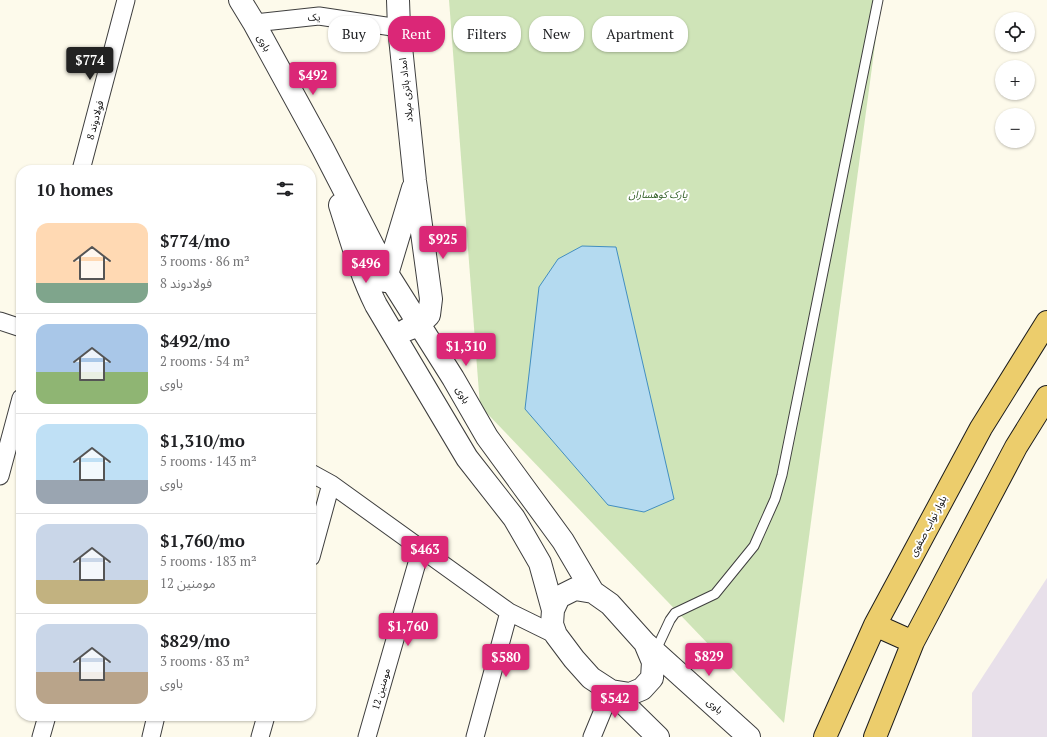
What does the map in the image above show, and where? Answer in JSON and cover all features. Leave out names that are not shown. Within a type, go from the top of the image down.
[{"type":"main road","name":"بلوار نواب صفوی","points":[[825,737],[875,625],[980,428],[1047,322]]},
{"type":"main road","points":[[875,737],[913,642],[1016,447],[1047,397]]},
{"type":"main road","points":[[875,625],[913,642]]},
{"type":"street","name":"فولادوند 8","points":[[83,165],[126,0]]},
{"type":"street","name":"باوی","points":[[240,0],[323,149],[388,275],[453,378],[487,437],[563,540],[593,592],[610,604],[650,647],[749,737]]},
{"type":"street","name":"امداد باتری میلاد","points":[[398,0],[399,16]]},
{"type":"street","name":"یک","points":[[254,23],[318,16],[388,26]]},
{"type":"street","name":"امداد باتری میلاد","points":[[402,52],[415,181],[432,299],[429,315],[419,325]]},
{"type":"street","name":"باوی","points":[[323,149],[356,257],[371,295],[467,458],[514,518],[540,563],[553,610],[552,624],[556,635]]},
{"type":"street","name":"امداد باتری میلاد","points":[[376,305],[388,275],[415,181]]},
{"type":"street","points":[[0,321],[16,326]]},
{"type":"street","points":[[394,335],[419,325]]},
{"type":"street","points":[[0,476],[16,417]]},
{"type":"street","points":[[316,476],[331,484],[509,612],[556,635],[591,678],[611,691],[658,737]]},
{"type":"street","points":[[316,538],[331,484]]},
{"type":"street","name":"مومنین 12","points":[[367,737],[421,549]]},
{"type":"street","points":[[553,610],[560,597],[575,590],[593,592]]},
{"type":"street","points":[[475,737],[509,612]]},
{"type":"street","points":[[611,691],[630,694],[642,689],[652,678],[653,662],[650,647]]},
{"type":"street","points":[[592,737],[611,691]]},
{"type":"street","points":[[41,737],[46,721]]},
{"type":"street","points":[[150,737],[155,721]]},
{"type":"street","points":[[260,737],[265,721]]},
{"type":"lane","points":[[650,647],[675,613],[714,594],[754,546],[776,499],[784,468],[878,0]]},
{"type":"shaded area","points":[[1047,578],[1047,737],[972,737],[972,693]]},
{"type":"green space","name":"پارک کوهساران","points":[[449,0],[881,0],[784,723],[480,406]]},
{"type":"water","points":[[582,246],[616,247],[674,499],[644,512],[608,505],[525,409],[539,287],[558,259]]}]
